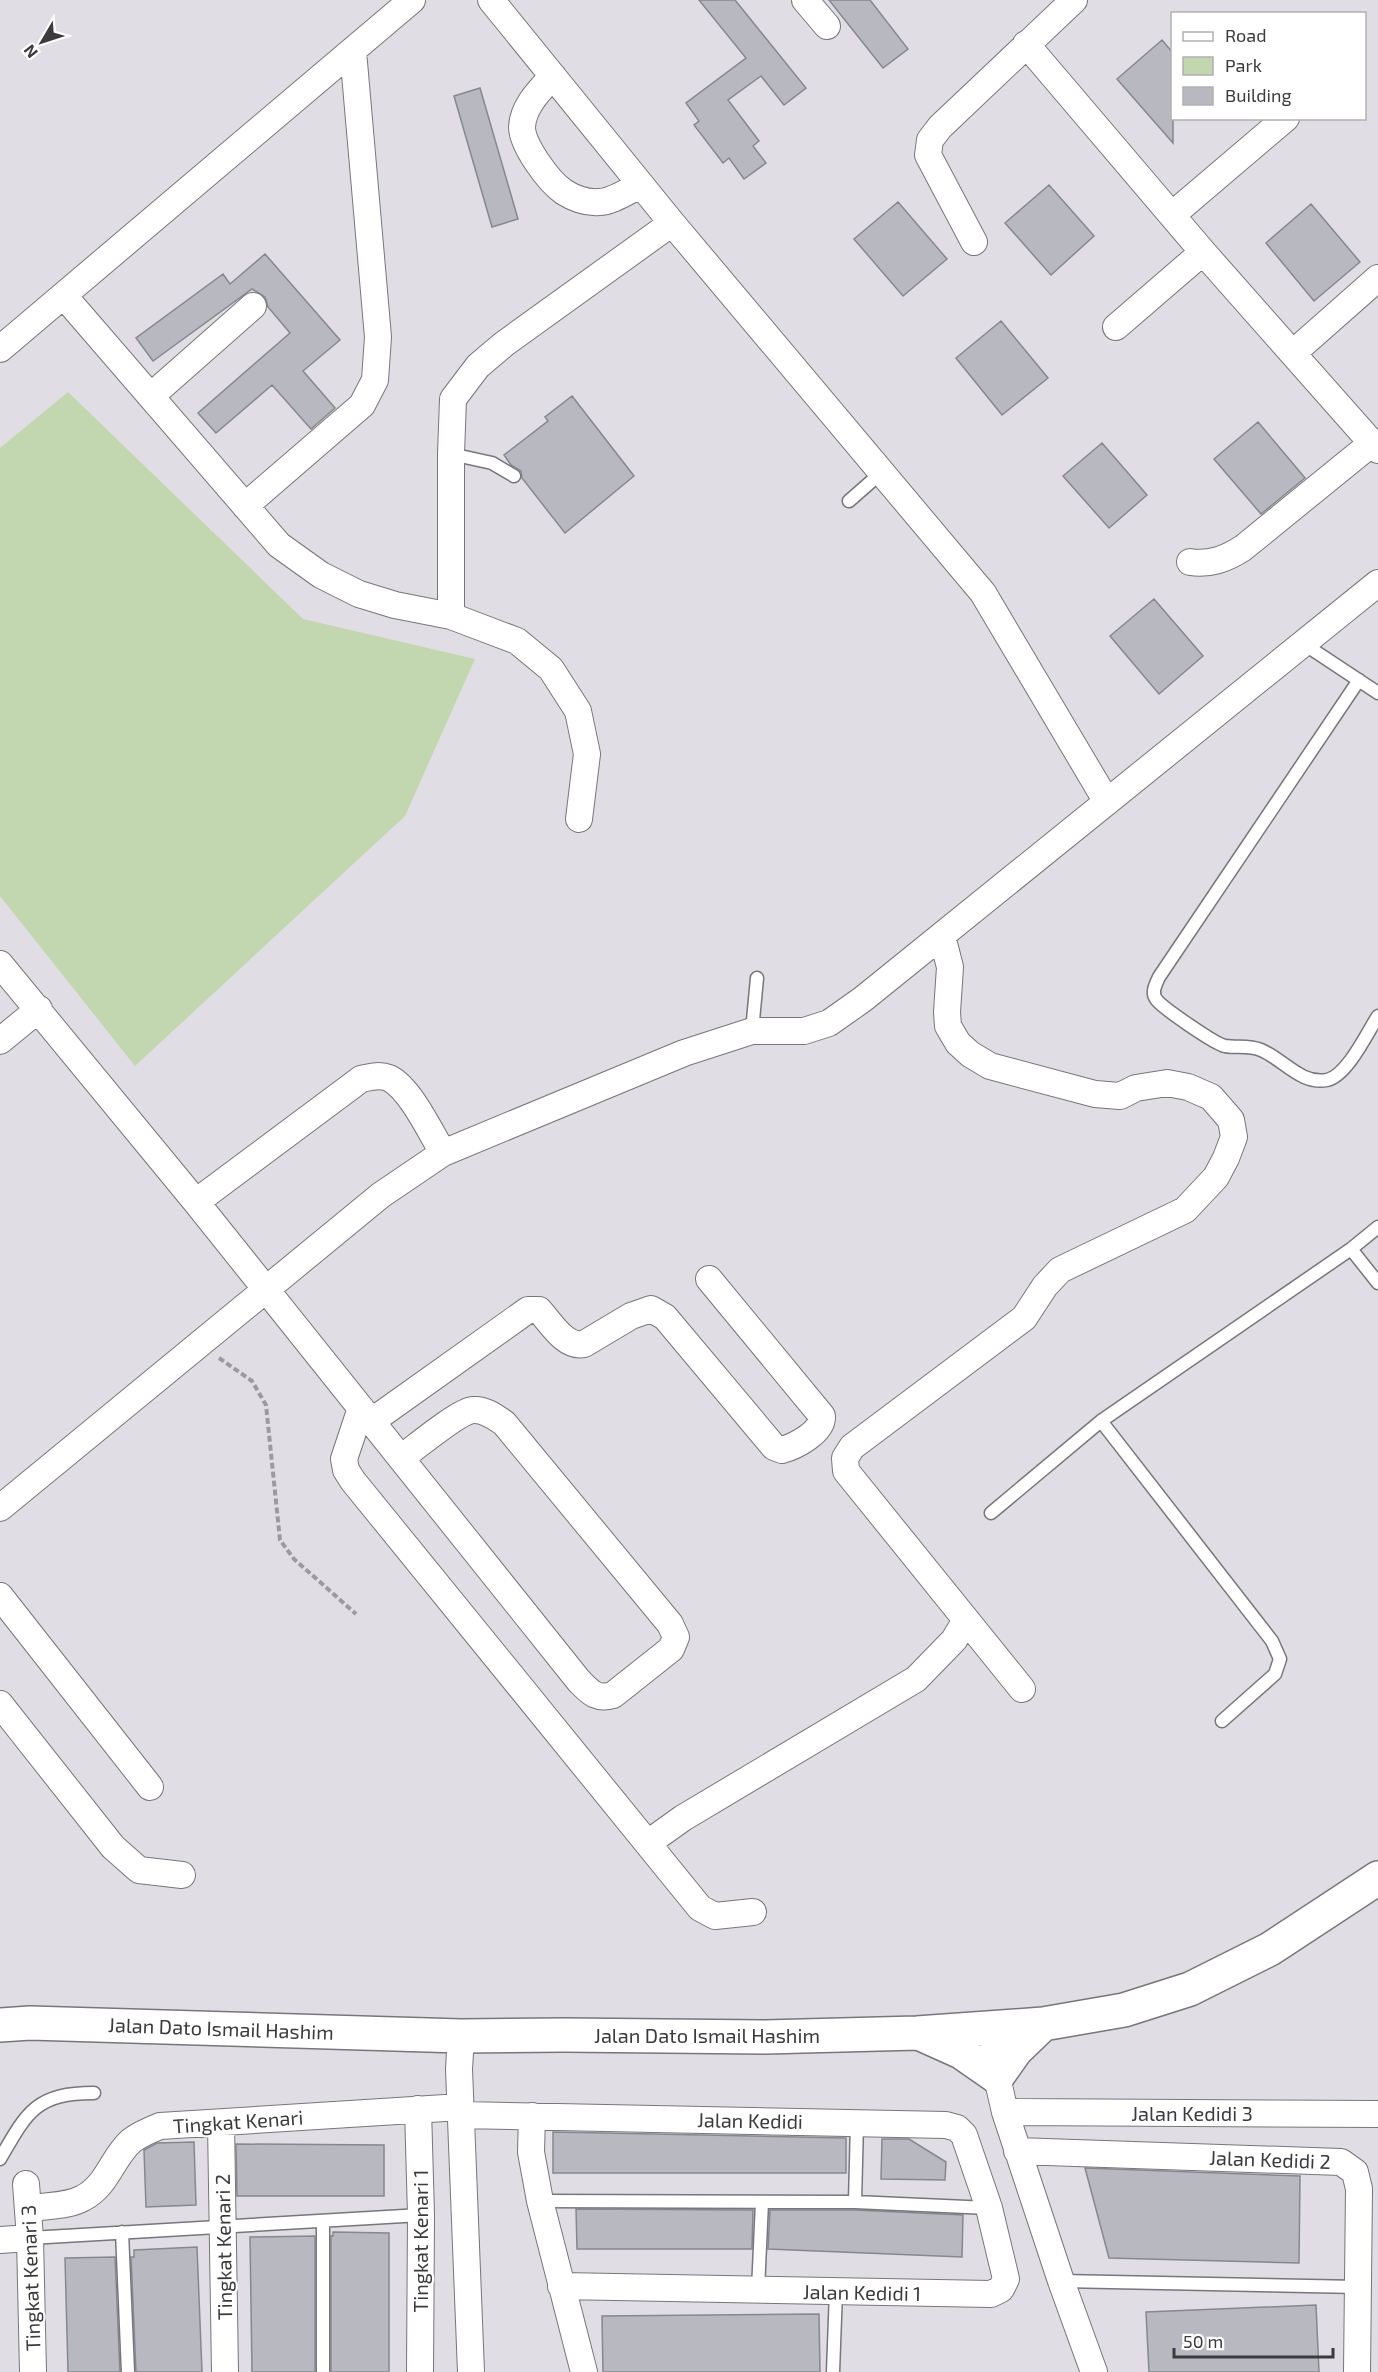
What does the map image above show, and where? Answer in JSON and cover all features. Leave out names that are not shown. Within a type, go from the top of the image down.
[{"type":"main road","name":"Jalan Dato Ismail Hashim","points":[[0,2025],[30,2023],[461,2036],[765,2037],[917,2033],[1043,2024],[1125,2010],[1190,1989],[1270,1949],[1378,1878]]},
{"type":"main road","points":[[917,2033],[962,2052],[997,2076],[1016,2050],[1043,2024]]},
{"type":"street","points":[[0,349],[412,0]]},
{"type":"street","points":[[491,0],[672,223],[983,593],[1107,802]]},
{"type":"street","points":[[805,0],[827,26]]},
{"type":"street","points":[[974,242],[928,155],[930,140],[940,127],[1074,0]]},
{"type":"street","points":[[1026,44],[1203,252],[1375,447],[1243,548],[1226,558],[1215,561],[1190,562]]},
{"type":"street","points":[[245,506],[362,405],[375,380],[378,337],[353,51]]},
{"type":"street","points":[[553,76],[534,97],[526,112],[522,127],[525,141],[536,161],[549,177],[562,191],[582,202],[601,202],[642,185]]},
{"type":"street","points":[[1172,215],[1284,120]]},
{"type":"street","points":[[451,616],[453,399],[478,366],[504,344],[672,223]]},
{"type":"street","points":[[1116,327],[1203,252]]},
{"type":"street","points":[[1293,353],[1378,278]]},
{"type":"street","points":[[64,296],[279,545],[321,575],[359,594],[395,605],[451,616],[517,640],[551,669],[579,711],[587,754],[579,819]]},
{"type":"street","points":[[151,396],[253,306]]},
{"type":"street","points":[[0,1508],[381,1195],[443,1153],[684,1053],[752,1031],[804,1031],[829,1023],[942,936],[1378,583]]},
{"type":"street","points":[[942,936],[950,967],[948,1026],[958,1043],[970,1054],[990,1066],[1095,1094],[1120,1096],[1136,1088],[1167,1083],[1188,1087],[1211,1097],[1224,1109],[1231,1120],[1234,1137],[1216,1177],[1185,1210],[1060,1269],[1045,1286],[1024,1318],[852,1447],[845,1458],[846,1470],[1022,1689]]},
{"type":"street","points":[[0,964],[195,1202],[579,1681],[594,1696],[604,1698],[613,1695],[672,1649],[676,1637],[670,1624],[504,1423],[489,1413],[473,1410],[462,1415],[401,1458]]},
{"type":"street","points":[[0,1041],[39,1009]]},
{"type":"street","points":[[195,1202],[361,1079],[374,1076],[389,1079],[412,1100],[443,1153]]},
{"type":"street","points":[[710,1279],[822,1416],[819,1428],[791,1448],[782,1450],[774,1447],[665,1317],[651,1309],[631,1316],[584,1344],[576,1346],[569,1343],[539,1310],[528,1310],[366,1414],[344,1459],[346,1470],[700,1908],[716,1916],[753,1912]]},
{"type":"street","points":[[0,1596],[150,1787]]},
{"type":"street","points":[[648,1843],[683,1818],[916,1679],[954,1640],[966,1620]]},
{"type":"street","points":[[0,1704],[113,1847],[139,1870],[182,1875]]},
{"type":"street","points":[[992,2027],[997,2076],[1005,2112],[1094,2372]]},
{"type":"street","points":[[461,2036],[461,2111],[471,2372]]},
{"type":"street","name":"Tingkat Kenari","points":[[34,2199],[65,2204],[83,2198],[98,2187],[130,2142],[147,2130],[160,2126],[417,2109],[461,2111]]},
{"type":"street","name":"Tingkat Kenari 1","points":[[417,2109],[421,2215],[420,2372]]},
{"type":"street","name":"Jalan Kedidi","points":[[461,2111],[532,2116],[946,2125],[957,2128],[964,2136]]},
{"type":"street","name":"Jalan Kedidi 3","points":[[1005,2112],[1378,2114]]},
{"type":"street","points":[[532,2116],[531,2152],[540,2201],[584,2372]]},
{"type":"street","name":"Tingkat Kenari 2","points":[[221,2123],[225,2372]]},
{"type":"street","name":"Jalan Kedidi 1","points":[[561,2286],[991,2294],[1001,2289],[1006,2279],[989,2208],[964,2136]]},
{"type":"street","name":"Jalan Kedidi 2","points":[[1017,2151],[1341,2162],[1354,2172],[1359,2189],[1357,2372]]},
{"type":"street","name":"Tingkat Kenari 3","points":[[33,2372],[30,2238],[34,2199]]},
{"type":"street","points":[[0,2240],[30,2238]]},
{"type":"lane","points":[[451,454],[492,463],[514,476]]},
{"type":"lane","points":[[849,501],[882,472]]},
{"type":"lane","points":[[1304,644],[1378,693]]},
{"type":"lane","points":[[1359,680],[1159,977],[1154,990],[1156,999],[1165,1008],[1210,1039],[1224,1046],[1252,1047],[1263,1050],[1312,1081],[1327,1080],[1337,1076],[1349,1062],[1378,1016]]},
{"type":"lane","points":[[752,1031],[757,978]]},
{"type":"lane","points":[[991,1514],[1101,1421],[1351,1249],[1378,1227]]},
{"type":"lane","points":[[1351,1249],[1378,1283]]},
{"type":"lane","points":[[1101,1421],[1272,1641],[1280,1659],[1275,1674],[1222,1721]]},
{"type":"lane","points":[[0,2159],[19,2124],[30,2111],[60,2096],[94,2093]]},
{"type":"lane","points":[[855,2202],[857,2122]]},
{"type":"lane","points":[[540,2201],[855,2202],[989,2208]]},
{"type":"lane","points":[[759,2290],[762,2202]]},
{"type":"lane","points":[[30,2238],[421,2215]]},
{"type":"lane","points":[[323,2222],[323,2372]]},
{"type":"lane","points":[[122,2232],[128,2372]]},
{"type":"lane","points":[[1061,2281],[1359,2287]]},
{"type":"lane","points":[[833,2372],[836,2291]]},
{"type":"path","points":[[199,1343],[252,1381],[266,1405],[280,1540],[294,1559],[356,1614]]},
{"type":"green space","points":[[68,392],[303,619],[475,659],[405,816],[135,1066],[0,896],[0,448]]},
{"type":"building","points":[[699,0],[735,0],[806,88],[784,105],[761,76],[728,100],[759,141],[753,146],[766,163],[744,179],[729,158],[723,163],[694,125],[699,121],[686,103],[746,58]]},
{"type":"building","points":[[829,0],[870,0],[908,49],[883,68]]},
{"type":"building","points":[[1162,40],[1171,51],[1173,143],[1117,79]]},
{"type":"building","points":[[480,88],[518,219],[492,227],[454,96]]},
{"type":"building","points":[[1049,185],[1094,236],[1051,275],[1005,223]]},
{"type":"building","points":[[898,202],[947,259],[903,296],[854,239]]},
{"type":"building","points":[[1311,204],[1360,262],[1314,301],[1266,243]]},
{"type":"building","points":[[265,254],[340,340],[303,371],[335,408],[311,429],[272,385],[216,433],[198,413],[290,333],[268,307],[265,297],[252,289],[153,361],[136,338],[223,274],[230,284]]},
{"type":"building","points":[[1001,321],[1048,378],[1002,415],[956,358]]},
{"type":"building","points":[[572,396],[634,476],[565,533],[522,478],[521,471],[511,465],[504,455],[548,421],[545,417]]},
{"type":"building","points":[[1258,422],[1305,478],[1261,514],[1214,459]]},
{"type":"building","points":[[1102,443],[1147,495],[1109,528],[1063,476]]},
{"type":"building","points":[[1154,599],[1203,656],[1159,694],[1110,636]]},
{"type":"building","points":[[553,2132],[846,2138],[846,2173],[553,2173]]},
{"type":"building","points":[[882,2139],[909,2139],[946,2162],[945,2180],[881,2179]]},
{"type":"building","points":[[194,2142],[196,2205],[146,2207],[144,2150],[157,2143]]},
{"type":"building","points":[[236,2144],[384,2145],[384,2196],[237,2196]]},
{"type":"building","points":[[1085,2168],[1300,2176],[1299,2263],[1109,2258]]},
{"type":"building","points":[[576,2209],[753,2210],[752,2249],[577,2249]]},
{"type":"building","points":[[770,2210],[855,2210],[963,2215],[962,2257],[768,2249]]},
{"type":"building","points":[[333,2232],[389,2233],[389,2372],[331,2372],[331,2236]]},
{"type":"building","points":[[315,2236],[315,2372],[252,2372],[250,2237]]},
{"type":"building","points":[[197,2247],[202,2372],[136,2372],[131,2257],[134,2257],[134,2250]]},
{"type":"building","points":[[115,2257],[120,2372],[68,2372],[65,2258]]},
{"type":"building","points":[[1316,2305],[1319,2372],[1149,2372],[1146,2312]]},
{"type":"building","points":[[819,2314],[820,2372],[603,2372],[602,2316]]}]
